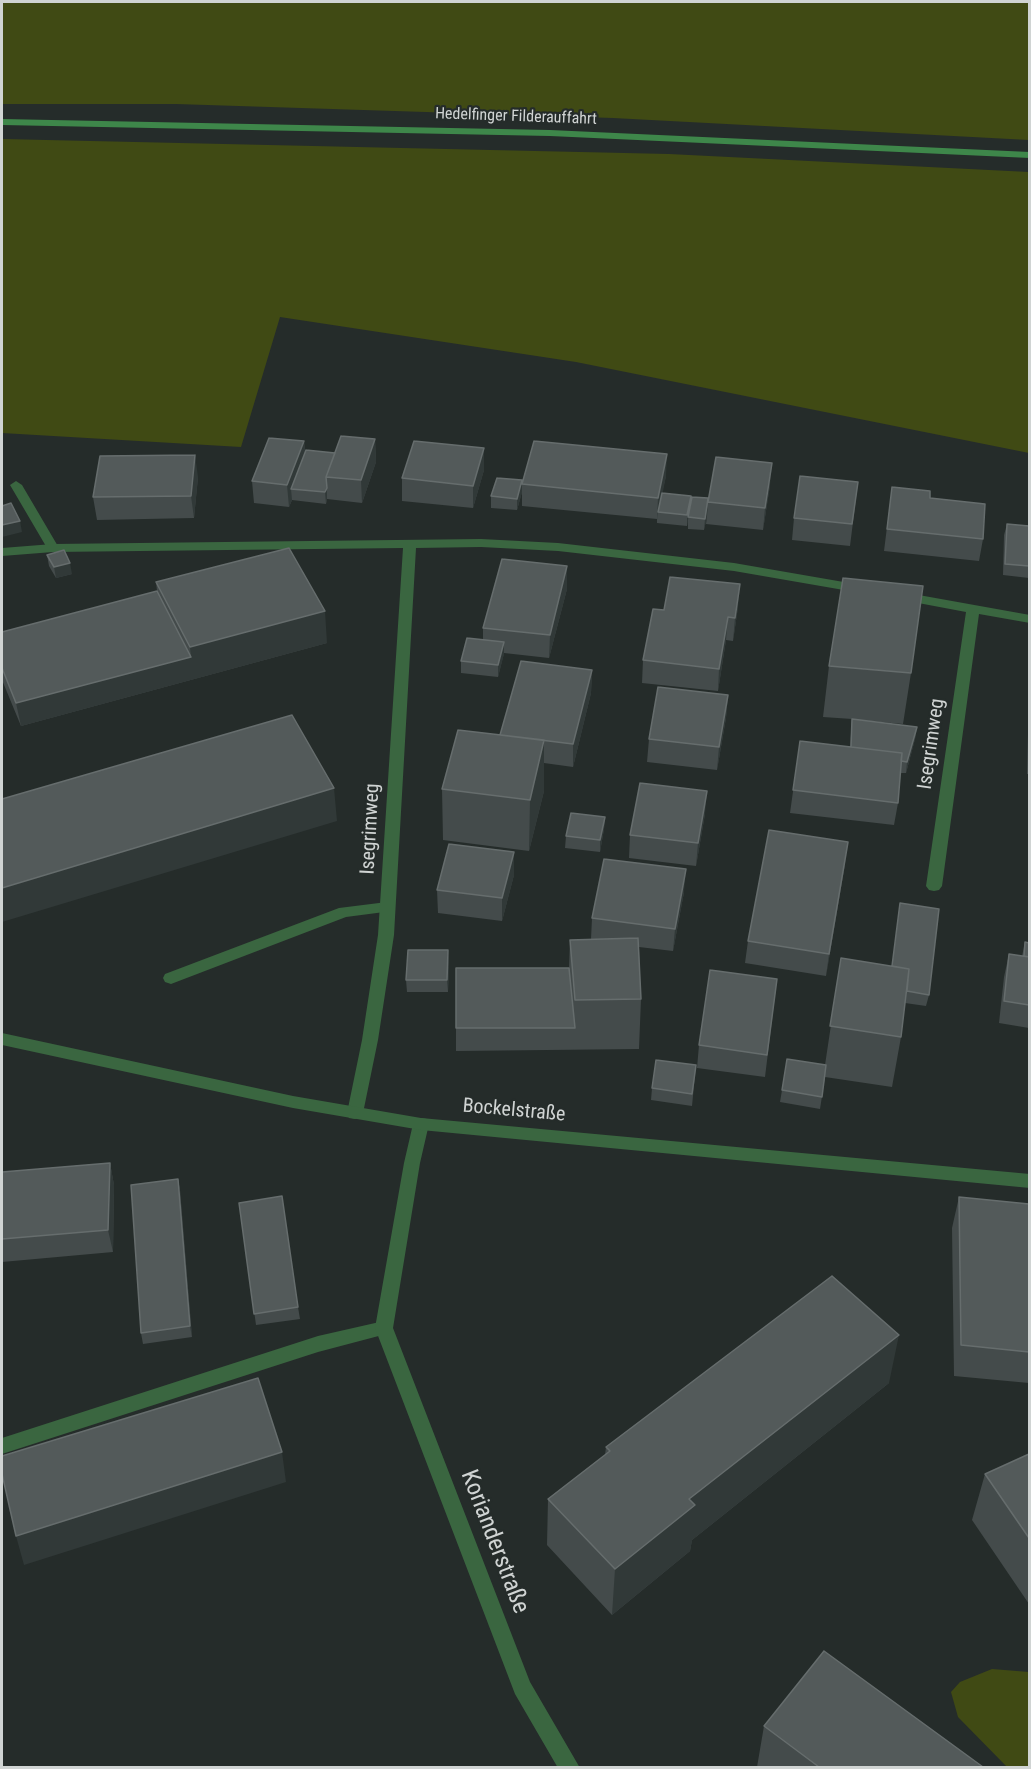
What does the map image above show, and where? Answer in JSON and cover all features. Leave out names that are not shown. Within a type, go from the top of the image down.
[{"type":"main road","name":"Hedelfinger Filderauffahrt","points":[[2,122],[237,124],[539,133],[1029,155]]},
{"type":"street","points":[[16,484],[53,548]]},
{"type":"street","points":[[2,552],[53,548],[482,543],[558,547],[734,567],[870,591]]},
{"type":"street","name":"Isegrimweg","points":[[355,1113],[370,1040],[387,907],[410,544]]},
{"type":"street","points":[[893,595],[1029,619]]},
{"type":"street","name":"Isegrimweg","points":[[934,886],[973,608]]},
{"type":"street","points":[[171,978],[344,912],[387,907]]},
{"type":"street","name":"Bockelstraße","points":[[2,1039],[355,1113],[421,1124],[1029,1181]]},
{"type":"street","points":[[2,1446],[318,1344],[384,1328],[412,1162],[421,1124]]},
{"type":"street","name":"Korianderstraße","points":[[384,1328],[522,1687],[570,1767]]},
{"type":"green space","points":[[2,2],[1029,2],[1029,140],[613,118],[176,104],[2,104]]},
{"type":"green space","points":[[2,139],[669,154],[1029,172],[1029,453],[576,362],[280,317],[241,447],[2,433]]},
{"type":"green space","points":[[992,1669],[1029,1672],[1029,1767],[1007,1767],[958,1717],[951,1692],[960,1682]]},
{"type":"building","points":[[341,436],[375,439],[361,480],[326,477]]},
{"type":"building","points":[[269,438],[304,441],[287,485],[252,481]]},
{"type":"building","points":[[414,441],[484,448],[473,486],[402,478]]},
{"type":"building","points":[[534,441],[667,454],[658,498],[522,484]]},
{"type":"building","points":[[306,450],[335,453],[326,477],[325,492],[291,489]]},
{"type":"building","points":[[195,455],[191,496],[93,497],[100,456]]},
{"type":"building","points":[[716,457],[772,463],[765,508],[708,502]]},
{"type":"building","points":[[800,476],[858,482],[852,524],[794,518]]},
{"type":"building","points":[[497,478],[522,480],[517,499],[491,496]]},
{"type":"building","points":[[892,487],[930,491],[930,498],[985,504],[983,539],[887,529]]},
{"type":"building","points":[[662,493],[691,496],[687,515],[658,512]]},
{"type":"building","points":[[692,497],[708,498],[705,519],[688,517]]},
{"type":"building","points":[[11,503],[20,521],[2,525],[2,506]]},
{"type":"building","points":[[1007,524],[1029,526],[1029,566],[1005,564]]},
{"type":"building","points":[[289,548],[325,611],[190,647],[156,582]]},
{"type":"building","points":[[64,550],[70,563],[54,567],[47,555]]},
{"type":"building","points":[[502,559],[567,566],[550,635],[483,628]]},
{"type":"building","points":[[670,577],[740,584],[735,618],[728,617],[719,669],[643,660],[653,609],[664,610]]},
{"type":"building","points":[[843,578],[923,586],[911,673],[829,666]]},
{"type":"building","points":[[157,591],[191,657],[16,703],[2,668],[2,632]]},
{"type":"building","points":[[467,638],[504,642],[498,665],[461,661]]},
{"type":"building","points":[[521,661],[592,670],[573,744],[500,735]]},
{"type":"building","points":[[658,687],[728,695],[719,747],[649,739]]},
{"type":"building","points":[[292,715],[334,788],[2,888],[2,799]]},
{"type":"building","points":[[852,719],[917,727],[907,762],[901,761],[902,753],[851,747]]},
{"type":"building","points":[[458,730],[544,740],[530,800],[442,789]]},
{"type":"building","points":[[800,741],[902,753],[898,803],[793,790]]},
{"type":"building","points":[[640,783],[707,791],[698,843],[630,835]]},
{"type":"building","points":[[571,813],[605,817],[600,840],[566,836]]},
{"type":"building","points":[[769,830],[848,842],[829,954],[748,941]]},
{"type":"building","points":[[449,844],[514,852],[502,898],[437,890]]},
{"type":"building","points":[[604,859],[686,869],[675,929],[592,918]]},
{"type":"building","points":[[900,903],[939,909],[929,995],[907,991],[909,969],[892,966]]},
{"type":"building","points":[[638,938],[641,999],[575,1000],[570,940]]},
{"type":"building","points":[[1025,942],[1029,943],[1029,957],[1024,956]]},
{"type":"building","points":[[408,950],[448,950],[447,980],[406,980]]},
{"type":"building","points":[[1009,954],[1029,957],[1029,1005],[1004,1001]]},
{"type":"building","points":[[841,958],[909,969],[901,1037],[830,1026]]},
{"type":"building","points":[[456,968],[569,968],[575,1028],[456,1028]]},
{"type":"building","points":[[710,970],[777,979],[767,1055],[699,1045]]},
{"type":"building","points":[[787,1059],[826,1065],[822,1097],[782,1090]]},
{"type":"building","points":[[656,1060],[696,1065],[692,1094],[652,1088]]},
{"type":"building","points":[[110,1163],[108,1230],[2,1239],[2,1172]]},
{"type":"building","points":[[178,1179],[190,1326],[141,1333],[131,1185]]},
{"type":"building","points":[[282,1196],[298,1307],[254,1314],[239,1203]]},
{"type":"building","points":[[959,1197],[1029,1204],[1029,1352],[961,1345]]},
{"type":"building","points":[[832,1276],[899,1335],[689,1499],[695,1505],[615,1569],[548,1499],[610,1451],[606,1447]]},
{"type":"building","points":[[258,1378],[282,1452],[16,1536],[2,1474],[2,1456]]},
{"type":"building","points":[[1029,1454],[1029,1538],[985,1474]]},
{"type":"building","points":[[824,1651],[983,1767],[819,1767],[764,1726]]}]
